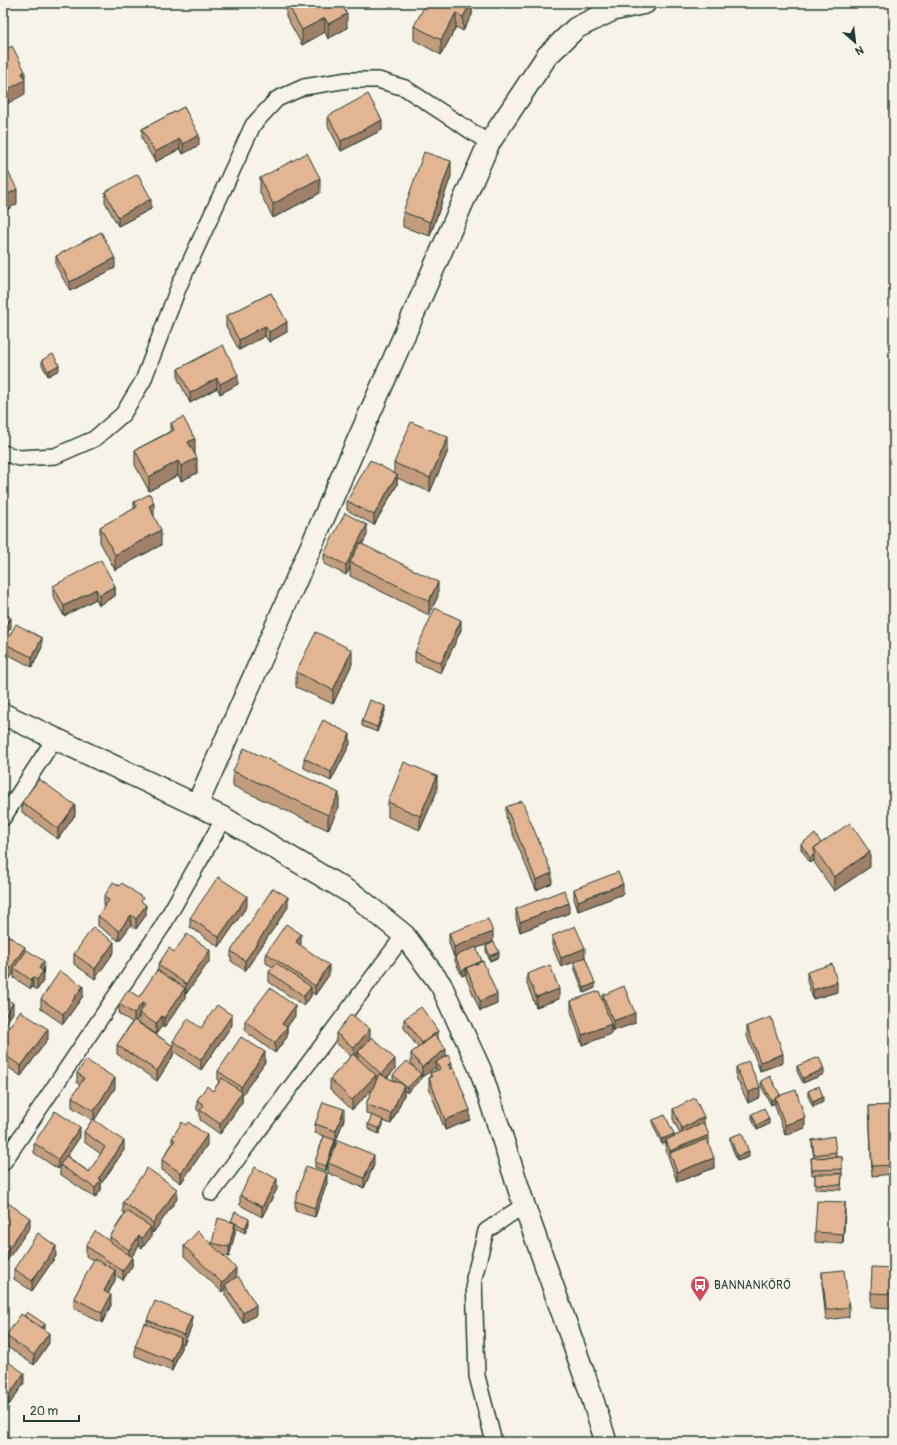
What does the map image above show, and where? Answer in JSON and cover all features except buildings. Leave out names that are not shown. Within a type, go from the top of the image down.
[{"type":"main road","points":[[197,805],[489,143],[547,56],[576,28],[617,7],[645,3]]},
{"type":"main road","points":[[3,714],[224,818],[356,896],[404,935],[442,986],[480,1069],[524,1205],[590,1391],[606,1442]]},
{"type":"street","points":[[3,453],[19,458],[55,456],[94,439],[123,414],[143,381],[179,286],[253,126],[277,99],[304,87],[348,80],[378,80],[405,88],[489,143]]},
{"type":"street","points":[[3,818],[55,738]]},
{"type":"street","points":[[3,1164],[162,927],[224,818]]},
{"type":"street","points":[[212,1193],[404,935]]},
{"type":"street","points":[[494,1442],[477,1376],[474,1278],[486,1231],[524,1205]]},
{"type":"place","name":"BANNANKÖRÖ","points":[[700,1302]]}]
